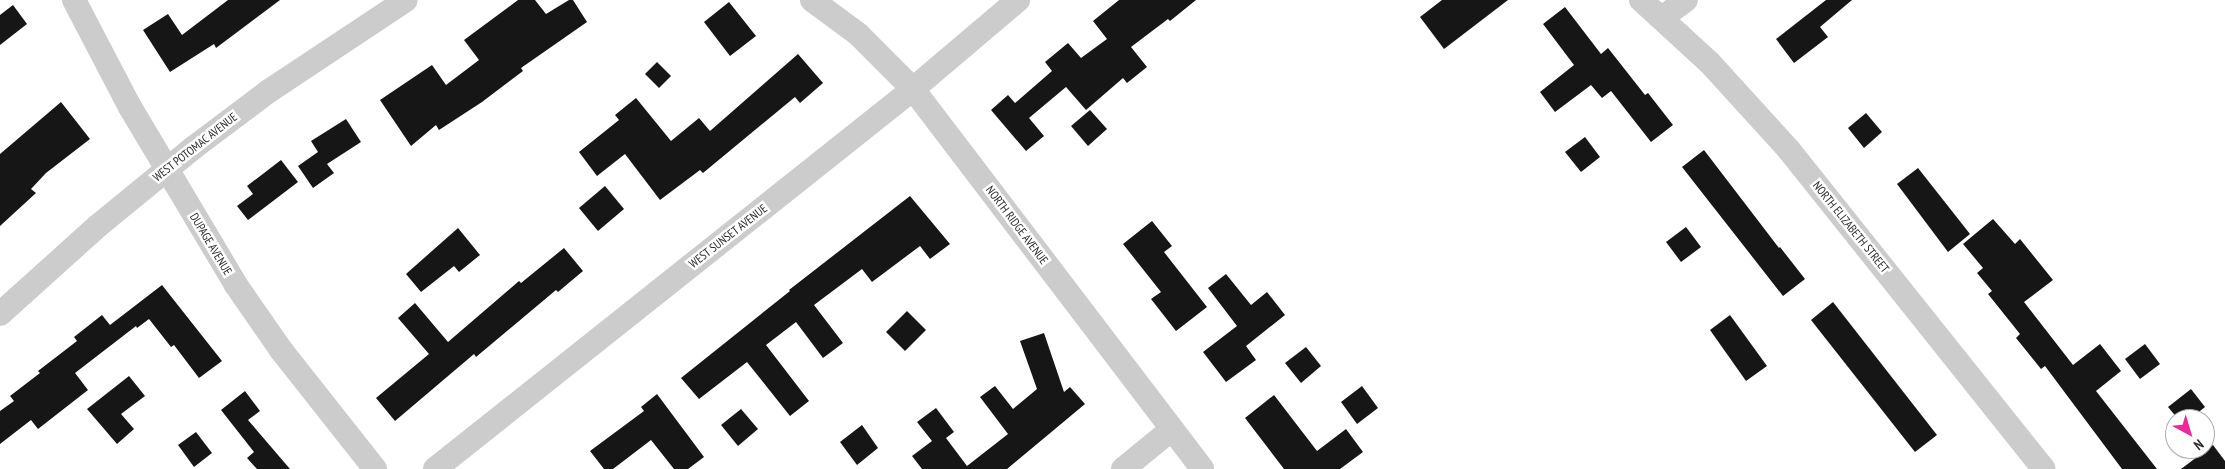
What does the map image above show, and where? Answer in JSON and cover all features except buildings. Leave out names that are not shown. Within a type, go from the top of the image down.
[{"type":"street","name":"DUPAGE AVENUE","points":[[74,0],[130,107],[236,285],[281,350],[375,469]]},
{"type":"street","name":"WEST POTOMAC AVENUE","points":[[0,314],[42,274],[167,169],[269,91],[406,0]]},
{"type":"street","name":"NORTH RIDGE AVENUE","points":[[812,0],[858,34],[913,89],[1202,469]]},
{"type":"street","name":"WEST SUNSET AVENUE","points":[[435,469],[913,89],[1018,0]]},
{"type":"street","name":"NORTH ELIZABETH STREET","points":[[1641,0],[1709,62],[1789,150],[2044,469]]},
{"type":"street","points":[[1662,18],[1686,0]]},
{"type":"street","points":[[1123,469],[1172,428]]}]
